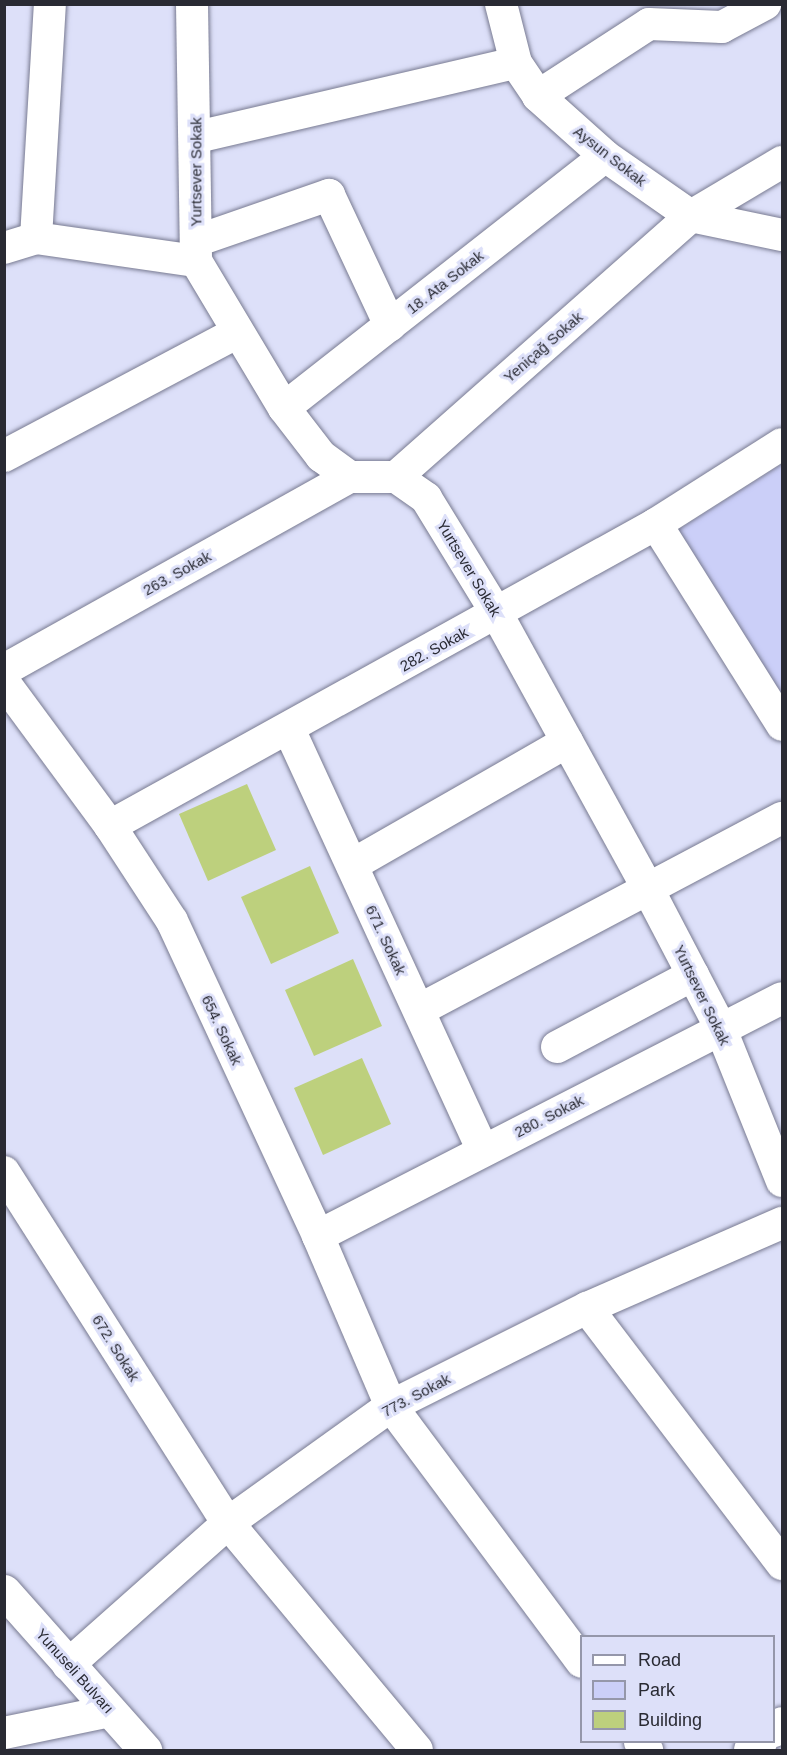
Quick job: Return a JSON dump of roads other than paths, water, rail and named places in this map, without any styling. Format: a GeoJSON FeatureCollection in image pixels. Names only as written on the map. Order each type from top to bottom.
{"type":"FeatureCollection","features":[{"type":"Feature","properties":{"kind":"main road","name":"Yunuseli Bulvarı"},"geometry":{"type":"LineString","coordinates":[[4,1592],[145,1750]]}},
{"type":"Feature","properties":{"kind":"street"},"geometry":{"type":"LineString","coordinates":[[36,238],[50,4]]}},
{"type":"Feature","properties":{"kind":"street","name":"Yurtsever Sokak"},"geometry":{"type":"LineString","coordinates":[[192,4],[197,137],[196,251],[236,333],[284,408],[321,456],[350,477]]}},
{"type":"Feature","properties":{"kind":"street"},"geometry":{"type":"LineString","coordinates":[[538,96],[649,24],[722,27],[765,4]]}},
{"type":"Feature","properties":{"kind":"street","name":"Aysun Sokak"},"geometry":{"type":"LineString","coordinates":[[504,6],[516,63],[538,96],[605,156],[691,216],[783,235]]}},
{"type":"Feature","properties":{"kind":"street"},"geometry":{"type":"LineString","coordinates":[[197,137],[516,63]]}},
{"type":"Feature","properties":{"kind":"street","name":"18. Ata Sokak"},"geometry":{"type":"LineString","coordinates":[[284,408],[605,156]]}},
{"type":"Feature","properties":{"kind":"street","name":"Yeniçağ Sokak"},"geometry":{"type":"LineString","coordinates":[[396,477],[691,216],[783,162]]}},
{"type":"Feature","properties":{"kind":"street"},"geometry":{"type":"LineString","coordinates":[[4,248],[36,238],[196,251],[329,195],[390,325]]}},
{"type":"Feature","properties":{"kind":"street"},"geometry":{"type":"LineString","coordinates":[[4,456],[236,333]]}},
{"type":"Feature","properties":{"kind":"street","name":"282. Sokak"},"geometry":{"type":"LineString","coordinates":[[110,826],[656,524],[783,444]]}},
{"type":"Feature","properties":{"kind":"street"},"geometry":{"type":"LineString","coordinates":[[350,477],[396,477]]}},
{"type":"Feature","properties":{"kind":"street","name":"263. Sokak"},"geometry":{"type":"LineString","coordinates":[[4,670],[350,477]]}},
{"type":"Feature","properties":{"kind":"street","name":"Yurtsever Sokak"},"geometry":{"type":"LineString","coordinates":[[396,477],[426,498],[497,614],[648,889],[720,1027],[783,1181]]}},
{"type":"Feature","properties":{"kind":"street"},"geometry":{"type":"LineString","coordinates":[[656,524],[783,725]]}},
{"type":"Feature","properties":{"kind":"street","name":"654. Sokak"},"geometry":{"type":"LineString","coordinates":[[4,682],[110,826],[172,921],[318,1236],[391,1406],[580,1659]]}},
{"type":"Feature","properties":{"kind":"street","name":"671. Sokak"},"geometry":{"type":"LineString","coordinates":[[289,729],[483,1150]]}},
{"type":"Feature","properties":{"kind":"street"},"geometry":{"type":"LineString","coordinates":[[351,865],[567,742]]}},
{"type":"Feature","properties":{"kind":"street"},"geometry":{"type":"LineString","coordinates":[[419,1010],[783,819]]}},
{"type":"Feature","properties":{"kind":"street"},"geometry":{"type":"LineString","coordinates":[[557,1047],[693,975]]}},
{"type":"Feature","properties":{"kind":"street","name":"280. Sokak"},"geometry":{"type":"LineString","coordinates":[[318,1236],[720,1027],[783,998]]}},
{"type":"Feature","properties":{"kind":"street","name":"672. Sokak"},"geometry":{"type":"LineString","coordinates":[[4,1172],[228,1523],[417,1750]]}},
{"type":"Feature","properties":{"kind":"street","name":"773. Sokak"},"geometry":{"type":"LineString","coordinates":[[68,1665],[228,1523],[391,1406],[587,1308],[783,1223]]}},
{"type":"Feature","properties":{"kind":"street"},"geometry":{"type":"LineString","coordinates":[[587,1308],[783,1564]]}},
{"type":"Feature","properties":{"kind":"street"},"geometry":{"type":"LineString","coordinates":[[4,1733],[110,1711]]}}]}
